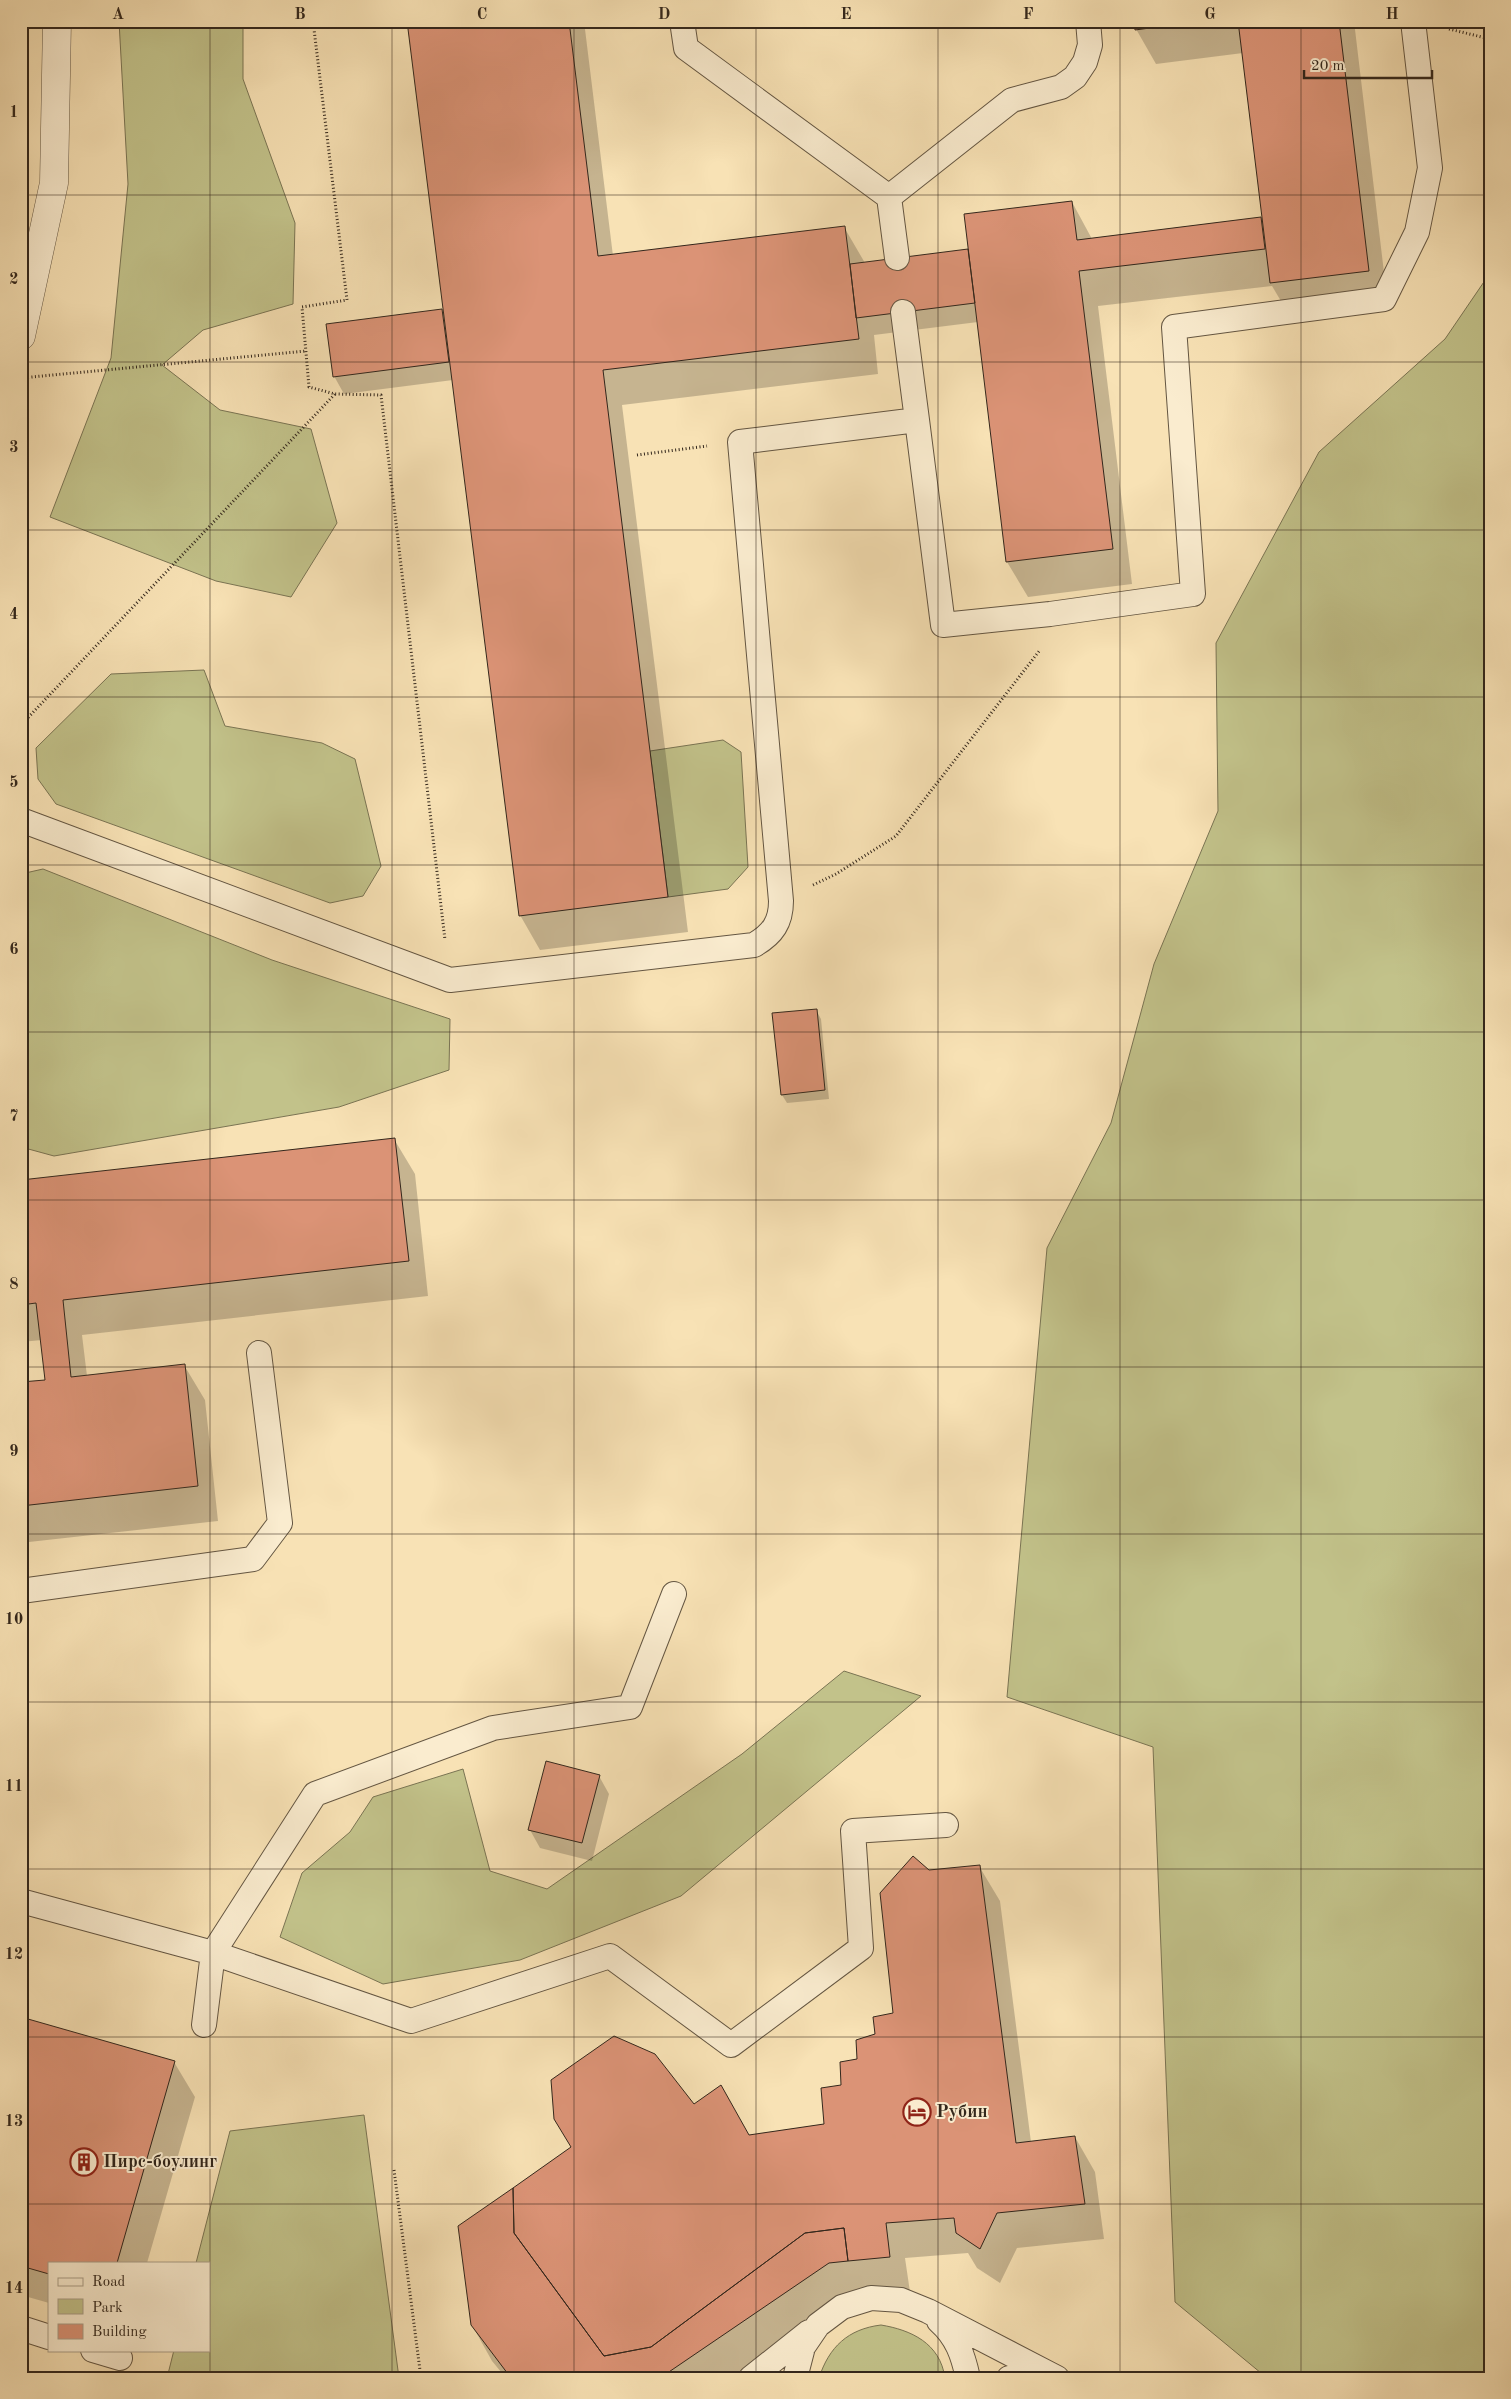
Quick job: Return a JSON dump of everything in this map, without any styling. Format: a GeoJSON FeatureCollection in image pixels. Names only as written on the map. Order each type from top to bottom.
{"type":"FeatureCollection","features":[{"type":"Feature","properties":{"kind":"street"},"geometry":{"type":"LineString","coordinates":[[21,336],[54,183],[57,21]]}},
{"type":"Feature","properties":{"kind":"lane"},"geometry":{"type":"LineString","coordinates":[[682,21],[686,48],[889,197],[897,258]]}},
{"type":"Feature","properties":{"kind":"lane"},"geometry":{"type":"LineString","coordinates":[[889,197],[1012,100],[1061,87],[1075,77],[1085,62],[1090,45],[1088,21]]}},
{"type":"Feature","properties":{"kind":"lane"},"geometry":{"type":"LineString","coordinates":[[903,312],[943,625],[1050,614],[1193,594],[1174,327],[1384,299],[1417,232],[1430,168],[1413,21]]}},
{"type":"Feature","properties":{"kind":"lane"},"geometry":{"type":"LineString","coordinates":[[21,820],[450,980],[754,945],[766,938],[776,928],[781,915],[781,900],[740,442],[917,420]]}},
{"type":"Feature","properties":{"kind":"lane"},"geometry":{"type":"LineString","coordinates":[[21,1591],[253,1559],[280,1523],[259,1353]]}},
{"type":"Feature","properties":{"kind":"lane"},"geometry":{"type":"LineString","coordinates":[[204,2026],[213,1953],[316,1794],[493,1728],[630,1707],[674,1594]]}},
{"type":"Feature","properties":{"kind":"lane"},"geometry":{"type":"LineString","coordinates":[[21,1901],[213,1953],[411,2021],[610,1956],[731,2045],[861,1948],[853,1831],[946,1825]]}},
{"type":"Feature","properties":{"kind":"lane"},"geometry":{"type":"LineString","coordinates":[[752,2378],[842,2307],[871,2298],[901,2300],[928,2311],[1054,2376]]}},
{"type":"Feature","properties":{"kind":"lane"},"geometry":{"type":"LineString","coordinates":[[928,2311],[949,2330],[963,2355],[968,2378]]}},
{"type":"Feature","properties":{"kind":"lane"},"geometry":{"type":"LineString","coordinates":[[795,2378],[803,2347],[818,2325]]}},
{"type":"Feature","properties":{"kind":"lane"},"geometry":{"type":"LineString","coordinates":[[21,2328],[48,2337]]}},
{"type":"Feature","properties":{"kind":"lane"},"geometry":{"type":"LineString","coordinates":[[100,2352],[120,2358]]}},
{"type":"Feature","properties":{"kind":"lane"},"geometry":{"type":"LineString","coordinates":[[1009,2378],[1024,2374],[1054,2376]]}},
{"type":"Feature","properties":{"kind":"path"},"geometry":{"type":"LineString","coordinates":[[313,21],[347,300],[302,307],[310,387],[335,394],[381,395],[450,980]]}},
{"type":"Feature","properties":{"kind":"path"},"geometry":{"type":"LineString","coordinates":[[1442,28],[1490,39]]}},
{"type":"Feature","properties":{"kind":"path"},"geometry":{"type":"LineString","coordinates":[[21,378],[306,351]]}},
{"type":"Feature","properties":{"kind":"path"},"geometry":{"type":"LineString","coordinates":[[21,725],[335,394]]}},
{"type":"Feature","properties":{"kind":"path"},"geometry":{"type":"LineString","coordinates":[[637,454],[740,442]]}},
{"type":"Feature","properties":{"kind":"path"},"geometry":{"type":"LineString","coordinates":[[781,900],[836,874],[896,836],[1045,642],[1050,614]]}},
{"type":"Feature","properties":{"kind":"path"},"geometry":{"type":"LineString","coordinates":[[394,2170],[421,2378]]}},
{"type":"Feature","properties":{"kind":"green space"},"geometry":{"type":"Polygon","coordinates":[[[119,21],[243,21],[243,79],[295,223],[293,304],[203,330],[162,365],[220,410],[311,429],[337,523],[291,597],[216,581],[50,517],[111,358],[128,184],[119,21]]]}},
{"type":"Feature","properties":{"kind":"green space"},"geometry":{"type":"Polygon","coordinates":[[[1490,273],[1490,2378],[1267,2378],[1175,2302],[1153,1747],[1007,1697],[1047,1248],[1111,1123],[1154,964],[1218,811],[1216,643],[1319,452],[1445,339],[1490,273]]]}},
{"type":"Feature","properties":{"kind":"green space"},"geometry":{"type":"Polygon","coordinates":[[[204,670],[225,726],[322,743],[355,759],[381,866],[363,896],[330,903],[56,804],[38,779],[36,748],[111,674],[204,670]]]}},
{"type":"Feature","properties":{"kind":"green space"},"geometry":{"type":"Polygon","coordinates":[[[723,740],[741,752],[748,867],[728,889],[668,897],[650,751],[723,740]]]}},
{"type":"Feature","properties":{"kind":"green space"},"geometry":{"type":"Polygon","coordinates":[[[43,869],[272,960],[450,1019],[449,1070],[339,1107],[54,1156],[21,1147],[21,874],[43,869]]]}},
{"type":"Feature","properties":{"kind":"green space"},"geometry":{"type":"Polygon","coordinates":[[[844,1671],[921,1696],[681,1896],[520,1960],[383,1984],[280,1937],[302,1873],[350,1832],[373,1797],[463,1769],[490,1871],[547,1889],[742,1754],[844,1671]]]}},
{"type":"Feature","properties":{"kind":"green space"},"geometry":{"type":"Polygon","coordinates":[[[364,2115],[399,2378],[167,2378],[174,2352],[210,2352],[210,2262],[196,2262],[230,2131],[364,2115]]]}},
{"type":"Feature","properties":{"kind":"green space"},"geometry":{"type":"Polygon","coordinates":[[[881,2325],[903,2330],[922,2340],[937,2356],[945,2378],[819,2378],[828,2357],[841,2341],[869,2327],[881,2325]]]}},
{"type":"Feature","properties":{"kind":"building"},"geometry":{"type":"Polygon","coordinates":[[[407,21],[569,21],[598,256],[845,226],[859,339],[603,370],[668,897],[519,916],[407,21]]]}},
{"type":"Feature","properties":{"kind":"building"},"geometry":{"type":"Polygon","coordinates":[[[1134,21],[1202,21],[1135,30],[1134,21]]]}},
{"type":"Feature","properties":{"kind":"building"},"geometry":{"type":"Polygon","coordinates":[[[1238,21],[1339,21],[1369,271],[1270,283],[1238,21]]]}},
{"type":"Feature","properties":{"kind":"building"},"geometry":{"type":"Polygon","coordinates":[[[1072,201],[1077,240],[1261,217],[1265,249],[1079,271],[1113,549],[1006,562],[964,214],[1072,201]]]}},
{"type":"Feature","properties":{"kind":"building"},"geometry":{"type":"Polygon","coordinates":[[[968,249],[975,303],[856,318],[850,264],[968,249]]]}},
{"type":"Feature","properties":{"kind":"building"},"geometry":{"type":"Polygon","coordinates":[[[442,309],[449,362],[333,377],[326,324],[442,309]]]}},
{"type":"Feature","properties":{"kind":"building"},"geometry":{"type":"Polygon","coordinates":[[[817,1009],[825,1090],[781,1095],[772,1013],[817,1009]]]}},
{"type":"Feature","properties":{"kind":"building"},"geometry":{"type":"Polygon","coordinates":[[[395,1138],[409,1261],[63,1300],[71,1377],[185,1364],[198,1486],[21,1506],[21,1382],[45,1380],[36,1303],[21,1305],[21,1180],[395,1138]]]}},
{"type":"Feature","properties":{"kind":"building"},"geometry":{"type":"Polygon","coordinates":[[[546,1761],[600,1775],[582,1843],[528,1830],[546,1761]]]}},
{"type":"Feature","properties":{"kind":"building","name":"Рубин"},"geometry":{"type":"Polygon","coordinates":[[[913,1856],[929,1870],[980,1865],[1016,2143],[1075,2136],[1085,2204],[997,2213],[980,2249],[956,2233],[954,2218],[886,2223],[890,2257],[848,2261],[844,2228],[805,2233],[651,2347],[604,2356],[514,2233],[513,2188],[571,2147],[554,2119],[551,2080],[614,2036],[655,2054],[694,2104],[721,2085],[749,2135],[824,2124],[821,2088],[841,2085],[840,2062],[857,2059],[856,2040],[875,2034],[873,2017],[893,2013],[880,1893],[913,1856]]]}},
{"type":"Feature","properties":{"kind":"building","name":"Пирс-боулинг"},"geometry":{"type":"Polygon","coordinates":[[[21,2017],[175,2061],[117,2262],[48,2262],[48,2274],[21,2266],[21,2017]]]}},
{"type":"Feature","properties":{"kind":"building"},"geometry":{"type":"Polygon","coordinates":[[[513,2188],[514,2233],[604,2356],[651,2347],[805,2233],[844,2228],[848,2261],[829,2263],[660,2378],[511,2378],[471,2325],[458,2226],[513,2188]]]}},
{"type":"Feature","properties":{"kind":"place","name":"Рубин"},"geometry":{"type":"Point","coordinates":[917,2112]}},
{"type":"Feature","properties":{"kind":"place","name":"Пирс-боулинг"},"geometry":{"type":"Point","coordinates":[84,2162]}}]}
